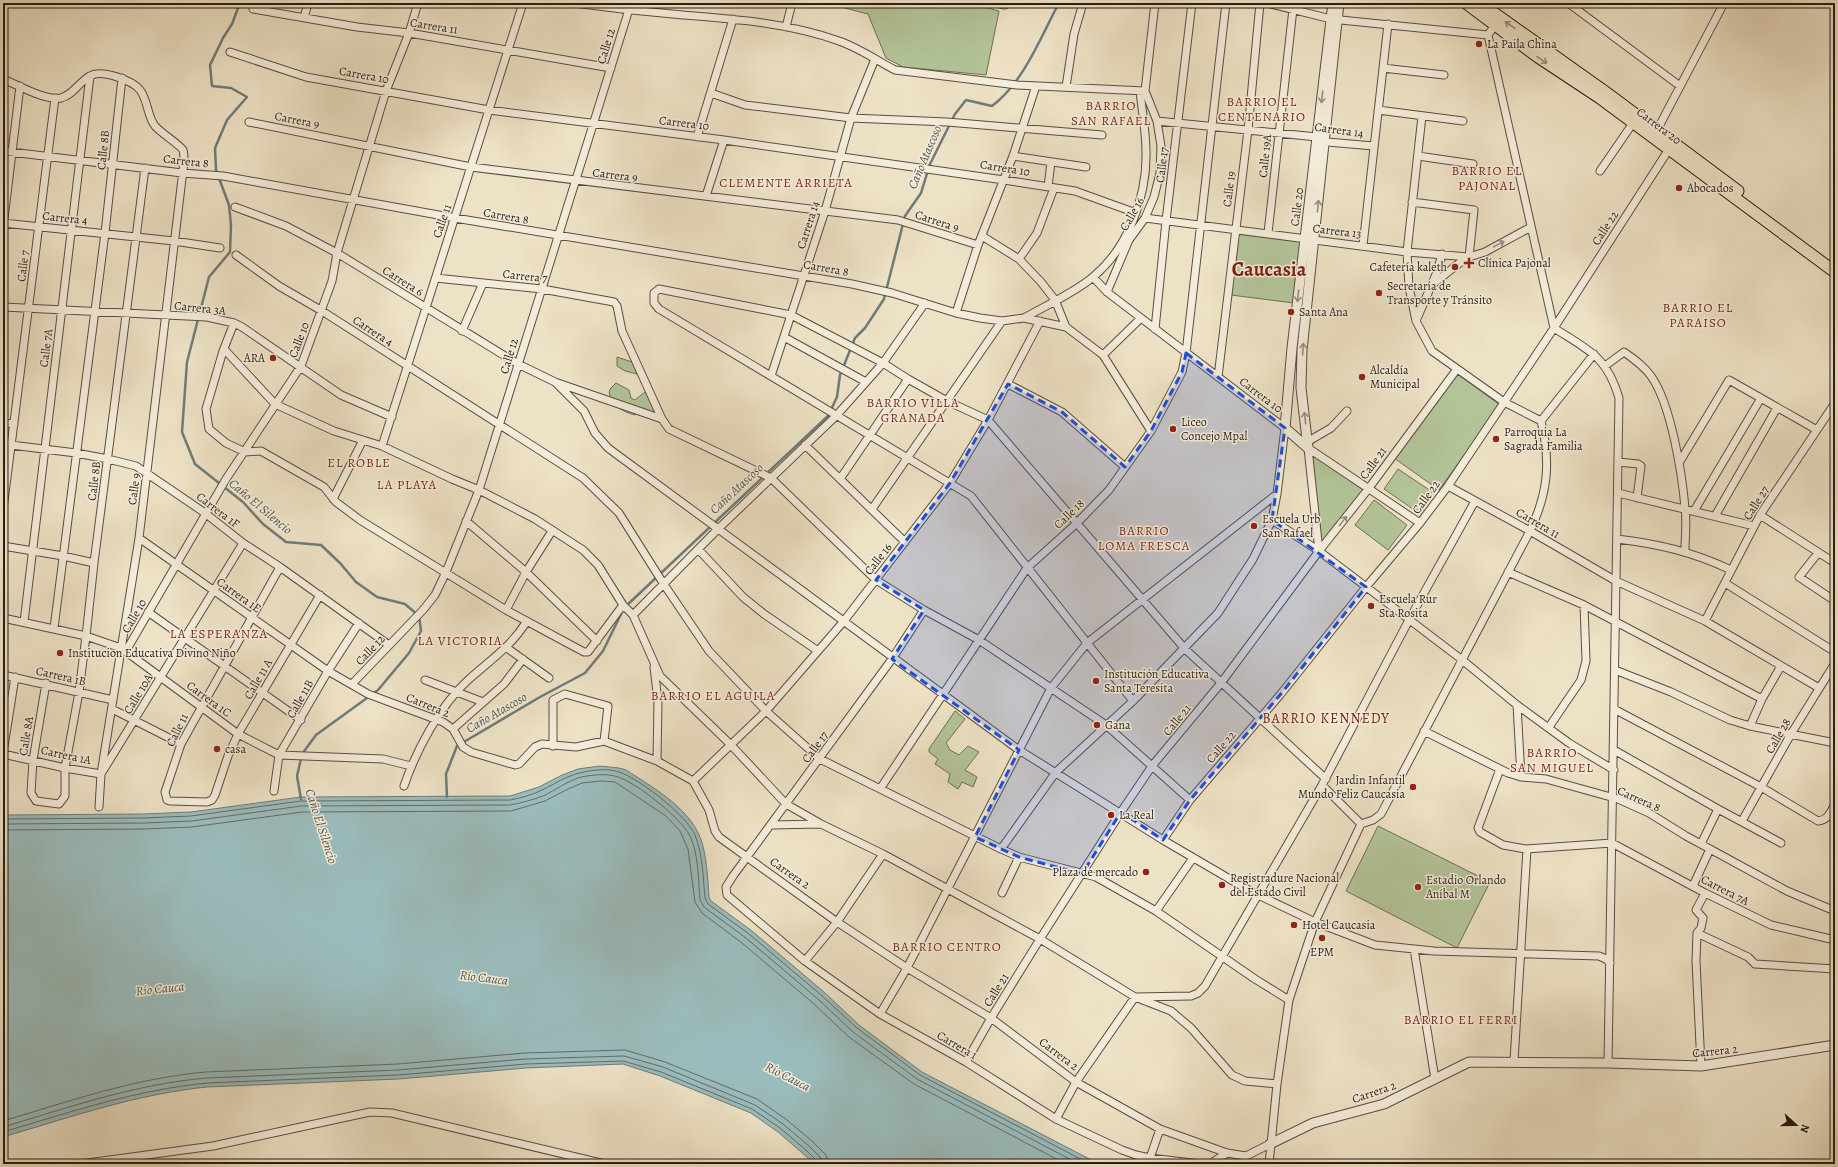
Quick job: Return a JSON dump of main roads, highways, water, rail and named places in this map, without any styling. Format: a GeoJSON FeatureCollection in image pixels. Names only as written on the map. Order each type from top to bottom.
{"type":"FeatureCollection","features":[{"type":"Feature","properties":{"kind":"main road","name":"Carrera 20"},"geometry":{"type":"LineString","coordinates":[[1466,3],[1538,57],[1600,98],[1633,123],[1655,134]]}},
{"type":"Feature","properties":{"kind":"main road","name":"Carrera 20"},"geometry":{"type":"LineString","coordinates":[[1480,3],[1671,146],[1835,272]]}},
{"type":"Feature","properties":{"kind":"main road","name":"Carrera 20"},"geometry":{"type":"LineString","coordinates":[[1671,146],[1835,263]]}},
{"type":"Feature","properties":{"kind":"water","name":"Río Cauca"},"geometry":{"type":"Polygon","coordinates":[[[600,766],[626,770],[661,793],[682,811],[698,833],[703,846],[709,898],[711,901],[752,931],[824,992],[859,1025],[922,1072],[1099,1164],[815,1164],[778,1132],[751,1113],[660,1076],[623,1064],[526,1068],[399,1079],[207,1087],[181,1090],[104,1107],[3,1137],[3,815],[144,814],[191,812],[301,797],[510,796],[539,787],[562,775],[578,769],[600,766]]]}},
{"type":"Feature","properties":{"kind":"waterway","name":"Caño El Silencio"},"geometry":{"type":"LineString","coordinates":[[245,3],[238,8],[232,24],[223,38],[210,65],[212,86],[231,88],[247,97],[227,120],[215,148],[216,170],[229,205],[231,225],[230,252],[209,277],[187,362],[182,432],[195,464],[243,502],[263,524],[286,542],[321,545],[340,563],[356,582],[377,597],[405,604],[419,616],[421,631],[409,653],[378,690],[316,735],[302,754],[297,776],[301,799]]}},
{"type":"Feature","properties":{"kind":"waterway","name":"Caño Atascoso"},"geometry":{"type":"LineString","coordinates":[[626,606],[828,416],[837,397],[840,375],[855,338],[865,328],[884,299],[905,216],[921,193],[930,164],[955,114],[966,100],[992,106],[1003,96],[1013,85],[1030,59],[1059,3]]}},
{"type":"Feature","properties":{"kind":"waterway","name":"Caño Atascoso"},"geometry":{"type":"LineString","coordinates":[[447,797],[446,774],[457,746],[540,697],[585,673],[603,651],[623,610]]}},
{"type":"Feature","properties":{"kind":"place","name":"La Paila China"},"geometry":{"type":"Point","coordinates":[1479,44]}},
{"type":"Feature","properties":{"kind":"place","name":"Abocados"},"geometry":{"type":"Point","coordinates":[1679,188]}},
{"type":"Feature","properties":{"kind":"place","name":"Clínica Pajonal"},"geometry":{"type":"Point","coordinates":[1469,263]}},
{"type":"Feature","properties":{"kind":"place","name":"Cafetería kaleth"},"geometry":{"type":"Point","coordinates":[1455,267]}},
{"type":"Feature","properties":{"kind":"place","name":"Secretaría de Transporte y Tránsito"},"geometry":{"type":"Point","coordinates":[1379,293]}},
{"type":"Feature","properties":{"kind":"place","name":"Santa Ana"},"geometry":{"type":"Point","coordinates":[1291,312]}},
{"type":"Feature","properties":{"kind":"place","name":"ARA"},"geometry":{"type":"Point","coordinates":[273,358]}},
{"type":"Feature","properties":{"kind":"place","name":"Alcaldía Municipal"},"geometry":{"type":"Point","coordinates":[1362,377]}},
{"type":"Feature","properties":{"kind":"place","name":"Liceo Concejo Mpal"},"geometry":{"type":"Point","coordinates":[1173,429]}},
{"type":"Feature","properties":{"kind":"place","name":"Parroquia La Sagrada Familia"},"geometry":{"type":"Point","coordinates":[1496,439]}},
{"type":"Feature","properties":{"kind":"place","name":"Escuela Urb San Rafael"},"geometry":{"type":"Point","coordinates":[1254,526]}},
{"type":"Feature","properties":{"kind":"place","name":"Escuela Rur Sta Rosita"},"geometry":{"type":"Point","coordinates":[1371,606]}},
{"type":"Feature","properties":{"kind":"place","name":"Institucion Educativa Divino Niño"},"geometry":{"type":"Point","coordinates":[60,653]}},
{"type":"Feature","properties":{"kind":"place","name":"Institución Educativa Santa Teresita"},"geometry":{"type":"Point","coordinates":[1096,681]}},
{"type":"Feature","properties":{"kind":"place","name":"Gana"},"geometry":{"type":"Point","coordinates":[1097,725]}},
{"type":"Feature","properties":{"kind":"place","name":"casa"},"geometry":{"type":"Point","coordinates":[217,749]}},
{"type":"Feature","properties":{"kind":"place","name":"Jardin Infantil Mundo Feliz Caucasia"},"geometry":{"type":"Point","coordinates":[1413,787]}},
{"type":"Feature","properties":{"kind":"place","name":"La Real"},"geometry":{"type":"Point","coordinates":[1111,815]}},
{"type":"Feature","properties":{"kind":"place","name":"Plaza de mercado"},"geometry":{"type":"Point","coordinates":[1146,872]}},
{"type":"Feature","properties":{"kind":"place","name":"Registradure Nacional del Estado Civil"},"geometry":{"type":"Point","coordinates":[1222,885]}},
{"type":"Feature","properties":{"kind":"place","name":"Estadio Orlando Aníbal M"},"geometry":{"type":"Point","coordinates":[1418,887]}},
{"type":"Feature","properties":{"kind":"place","name":"Hotel Caucasia"},"geometry":{"type":"Point","coordinates":[1294,925]}},
{"type":"Feature","properties":{"kind":"place","name":"EPM"},"geometry":{"type":"Point","coordinates":[1322,938]}},
{"type":"Feature","properties":{"kind":"district","name":"BARRIO EL CENTENARIO"},"geometry":{"type":"Point","coordinates":[1262,108]}},
{"type":"Feature","properties":{"kind":"district","name":"BARRIO SAN RAFAEL"},"geometry":{"type":"Point","coordinates":[1111,112]}},
{"type":"Feature","properties":{"kind":"district","name":"BARRIO EL PAJONAL"},"geometry":{"type":"Point","coordinates":[1487,178]}},
{"type":"Feature","properties":{"kind":"district","name":"CLEMENTE ARRIETA"},"geometry":{"type":"Point","coordinates":[786,182]}},
{"type":"Feature","properties":{"kind":"district","name":"Caucasia"},"geometry":{"type":"Point","coordinates":[1269,269]}},
{"type":"Feature","properties":{"kind":"district","name":"BARRIO EL PARAISO"},"geometry":{"type":"Point","coordinates":[1698,314]}},
{"type":"Feature","properties":{"kind":"district","name":"BARRIO VILLA GRANADA"},"geometry":{"type":"Point","coordinates":[913,410]}},
{"type":"Feature","properties":{"kind":"district","name":"EL ROBLE"},"geometry":{"type":"Point","coordinates":[359,462]}},
{"type":"Feature","properties":{"kind":"district","name":"LA PLAYA"},"geometry":{"type":"Point","coordinates":[407,484]}},
{"type":"Feature","properties":{"kind":"district","name":"BARRIO LOMA FRESCA"},"geometry":{"type":"Point","coordinates":[1144,538]}},
{"type":"Feature","properties":{"kind":"district","name":"LA ESPERANZA"},"geometry":{"type":"Point","coordinates":[219,633]}},
{"type":"Feature","properties":{"kind":"district","name":"LA VICTORIA"},"geometry":{"type":"Point","coordinates":[460,640]}},
{"type":"Feature","properties":{"kind":"district","name":"BARRIO EL AGUILA"},"geometry":{"type":"Point","coordinates":[713,695]}},
{"type":"Feature","properties":{"kind":"district","name":"BARRIO KENNEDY"},"geometry":{"type":"Point","coordinates":[1326,718]}},
{"type":"Feature","properties":{"kind":"district","name":"BARRIO SAN MIGUEL"},"geometry":{"type":"Point","coordinates":[1552,760]}},
{"type":"Feature","properties":{"kind":"district","name":"BARRIO CENTRO"},"geometry":{"type":"Point","coordinates":[947,946]}},
{"type":"Feature","properties":{"kind":"district","name":"BARRIO EL FERRI"},"geometry":{"type":"Point","coordinates":[1461,1019]}}]}
